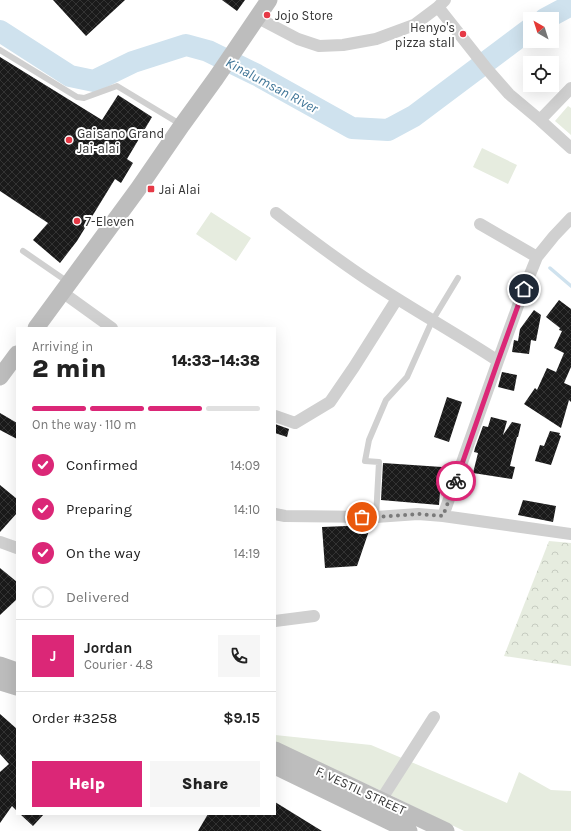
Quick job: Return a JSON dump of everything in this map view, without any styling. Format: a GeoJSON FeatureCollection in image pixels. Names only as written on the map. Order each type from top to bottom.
{"type":"FeatureCollection","features":[{"type":"Feature","properties":{"kind":"main road"},"geometry":{"type":"LineString","coordinates":[[37,327],[138,189],[258,18],[269,0]]}},
{"type":"Feature","properties":{"kind":"main road"},"geometry":{"type":"LineString","coordinates":[[0,378],[16,355]]}},
{"type":"Feature","properties":{"kind":"main road"},"geometry":{"type":"LineString","coordinates":[[0,665],[16,671]]}},
{"type":"Feature","properties":{"kind":"main road"},"geometry":{"type":"LineString","coordinates":[[0,682],[16,687]]}},
{"type":"Feature","properties":{"kind":"main road","name":"F. VESTIL STREET"},"geometry":{"type":"LineString","coordinates":[[276,750],[446,831]]}},
{"type":"Feature","properties":{"kind":"main road","name":"F. VESTIL STREET"},"geometry":{"type":"LineString","coordinates":[[276,766],[409,831]]}},
{"type":"Feature","properties":{"kind":"street"},"geometry":{"type":"LineString","coordinates":[[258,18],[298,39],[319,46],[343,45],[376,39],[395,32],[414,24],[441,4],[486,69],[509,94],[571,148]]}},
{"type":"Feature","properties":{"kind":"street"},"geometry":{"type":"LineString","coordinates":[[540,120],[571,88]]}},
{"type":"Feature","properties":{"kind":"street"},"geometry":{"type":"LineString","coordinates":[[276,213],[363,277],[498,361]]}},
{"type":"Feature","properties":{"kind":"street"},"geometry":{"type":"LineString","coordinates":[[443,516],[524,289],[537,257],[571,218]]}},
{"type":"Feature","properties":{"kind":"street"},"geometry":{"type":"LineString","coordinates":[[480,224],[537,257]]}},
{"type":"Feature","properties":{"kind":"street"},"geometry":{"type":"LineString","coordinates":[[66,287],[111,327]]}},
{"type":"Feature","properties":{"kind":"street"},"geometry":{"type":"LineString","coordinates":[[276,416],[295,422],[330,402],[397,299]]}},
{"type":"Feature","properties":{"kind":"street"},"geometry":{"type":"LineString","coordinates":[[276,514],[291,516],[376,517],[418,514],[443,516],[571,534]]}},
{"type":"Feature","properties":{"kind":"street"},"geometry":{"type":"LineString","coordinates":[[0,542],[16,548]]}},
{"type":"Feature","properties":{"kind":"street"},"geometry":{"type":"LineString","coordinates":[[276,621],[314,616]]}},
{"type":"Feature","properties":{"kind":"street"},"geometry":{"type":"LineString","coordinates":[[381,800],[434,717]]}},
{"type":"Feature","properties":{"kind":"lane"},"geometry":{"type":"LineString","coordinates":[[0,50],[77,97],[84,98],[117,86],[182,125]]}},
{"type":"Feature","properties":{"kind":"lane"},"geometry":{"type":"LineString","coordinates":[[23,251],[66,287]]}},
{"type":"Feature","properties":{"kind":"lane"},"geometry":{"type":"LineString","coordinates":[[376,517],[379,462],[365,461],[369,440],[386,400],[406,377],[432,321],[458,278]]}},
{"type":"Feature","properties":{"kind":"green space"},"geometry":{"type":"Polygon","coordinates":[[[568,106],[571,108],[571,135],[555,121],[568,106]]]}},
{"type":"Feature","properties":{"kind":"green space"},"geometry":{"type":"Polygon","coordinates":[[[482,148],[517,165],[508,184],[473,167],[482,148]]]}},
{"type":"Feature","properties":{"kind":"green space"},"geometry":{"type":"Polygon","coordinates":[[[211,212],[251,238],[236,261],[196,234],[211,212]]]}},
{"type":"Feature","properties":{"kind":"green space"},"geometry":{"type":"Polygon","coordinates":[[[549,541],[571,543],[571,666],[504,656],[549,541]]]}},
{"type":"Feature","properties":{"kind":"green space"},"geometry":{"type":"Polygon","coordinates":[[[276,735],[371,745],[507,803],[519,772],[551,790],[571,791],[571,831],[464,831],[384,792],[276,743],[276,735]]]}},
{"type":"Feature","properties":{"kind":"building"},"geometry":{"type":"Polygon","coordinates":[[[53,0],[125,0],[86,36],[53,0]]]}},
{"type":"Feature","properties":{"kind":"building"},"geometry":{"type":"Polygon","coordinates":[[[222,0],[245,0],[237,11],[222,0]]]}},
{"type":"Feature","properties":{"kind":"building","name":"Gaisano Grand Jai-alai"},"geometry":{"type":"Polygon","coordinates":[[[0,57],[102,120],[118,95],[152,117],[127,159],[133,163],[121,183],[115,179],[77,241],[60,263],[33,240],[48,223],[0,191],[0,57]]]}},
{"type":"Feature","properties":{"kind":"building"},"geometry":{"type":"Polygon","coordinates":[[[559,300],[571,309],[571,367],[564,383],[571,386],[571,402],[569,400],[561,428],[524,404],[535,388],[537,390],[547,368],[556,372],[564,353],[554,348],[562,331],[559,330],[560,328],[546,317],[559,300]]]}},
{"type":"Feature","properties":{"kind":"building"},"geometry":{"type":"Polygon","coordinates":[[[534,310],[541,315],[536,341],[531,340],[529,354],[512,352],[514,340],[518,341],[520,329],[534,310]]]}},
{"type":"Feature","properties":{"kind":"building"},"geometry":{"type":"Polygon","coordinates":[[[502,372],[517,375],[514,391],[498,387],[502,372]]]}},
{"type":"Feature","properties":{"kind":"building"},"geometry":{"type":"Polygon","coordinates":[[[447,397],[462,402],[449,442],[434,437],[447,397]]]}},
{"type":"Feature","properties":{"kind":"building"},"geometry":{"type":"Polygon","coordinates":[[[0,413],[16,422],[16,438],[0,430],[0,413]]]}},
{"type":"Feature","properties":{"kind":"building"},"geometry":{"type":"Polygon","coordinates":[[[491,417],[507,421],[503,435],[512,422],[521,424],[510,466],[515,467],[512,479],[473,473],[478,453],[474,452],[475,448],[483,426],[488,427],[491,417]]]}},
{"type":"Feature","properties":{"kind":"building"},"geometry":{"type":"Polygon","coordinates":[[[276,424],[289,429],[287,437],[276,433],[276,424]]]}},
{"type":"Feature","properties":{"kind":"building"},"geometry":{"type":"Polygon","coordinates":[[[550,431],[560,433],[559,435],[561,436],[551,465],[535,461],[540,445],[544,446],[550,431]]]}},
{"type":"Feature","properties":{"kind":"building"},"geometry":{"type":"Polygon","coordinates":[[[383,463],[442,467],[439,505],[381,500],[383,463]]]}},
{"type":"Feature","properties":{"kind":"building"},"geometry":{"type":"Polygon","coordinates":[[[0,485],[16,498],[16,514],[0,532],[0,485]]]}},
{"type":"Feature","properties":{"kind":"building"},"geometry":{"type":"Polygon","coordinates":[[[523,500],[556,506],[553,522],[518,515],[523,500]]]}},
{"type":"Feature","properties":{"kind":"building"},"geometry":{"type":"Polygon","coordinates":[[[371,525],[357,566],[325,568],[322,527],[371,525]]]}},
{"type":"Feature","properties":{"kind":"building"},"geometry":{"type":"Polygon","coordinates":[[[0,568],[16,581],[16,600],[0,615],[0,568]]]}},
{"type":"Feature","properties":{"kind":"building"},"geometry":{"type":"Polygon","coordinates":[[[0,714],[16,728],[16,810],[12,806],[0,823],[0,772],[9,764],[0,754],[0,714]]]}},
{"type":"Feature","properties":{"kind":"building"},"geometry":{"type":"Polygon","coordinates":[[[276,803],[322,831],[198,831],[207,815],[276,815],[276,803]]]}},
{"type":"Feature","properties":{"kind":"building"},"geometry":{"type":"Polygon","coordinates":[[[21,815],[43,815],[33,826],[21,815]]]}},
{"type":"Feature","properties":{"kind":"waterway","name":"Kinalumsan River"},"geometry":{"type":"LineString","coordinates":[[558,12],[571,5]]}},
{"type":"Feature","properties":{"kind":"waterway","name":"Kinalumsan River"},"geometry":{"type":"LineString","coordinates":[[0,31],[70,76],[94,81],[133,62],[186,45],[208,51],[257,75],[352,128],[388,130],[414,116],[523,34]]}},
{"type":"Feature","properties":{"kind":"waterway"},"geometry":{"type":"LineString","coordinates":[[550,268],[571,286]]}},
{"type":"Feature","properties":{"kind":"way so far"},"geometry":{"type":"LineString","coordinates":[[362,517],[418,514],[443,516],[456,481]]}},
{"type":"Feature","properties":{"kind":"place","name":"Jojo Store"},"geometry":{"type":"Point","coordinates":[267,15]}},
{"type":"Feature","properties":{"kind":"place","name":"Henyo's pizza stall"},"geometry":{"type":"Point","coordinates":[463,34]}},
{"type":"Feature","properties":{"kind":"place","name":"Gaisano Grand Jai-alai"},"geometry":{"type":"Point","coordinates":[69,140]}},
{"type":"Feature","properties":{"kind":"place","name":"Jai Alai"},"geometry":{"type":"Point","coordinates":[151,189]}},
{"type":"Feature","properties":{"kind":"place","name":"7-Eleven"},"geometry":{"type":"Point","coordinates":[77,221]}},
{"type":"Feature","properties":{"kind":"route"},"geometry":{"type":"LineString","coordinates":[[456,481],[524,289]]}}]}
